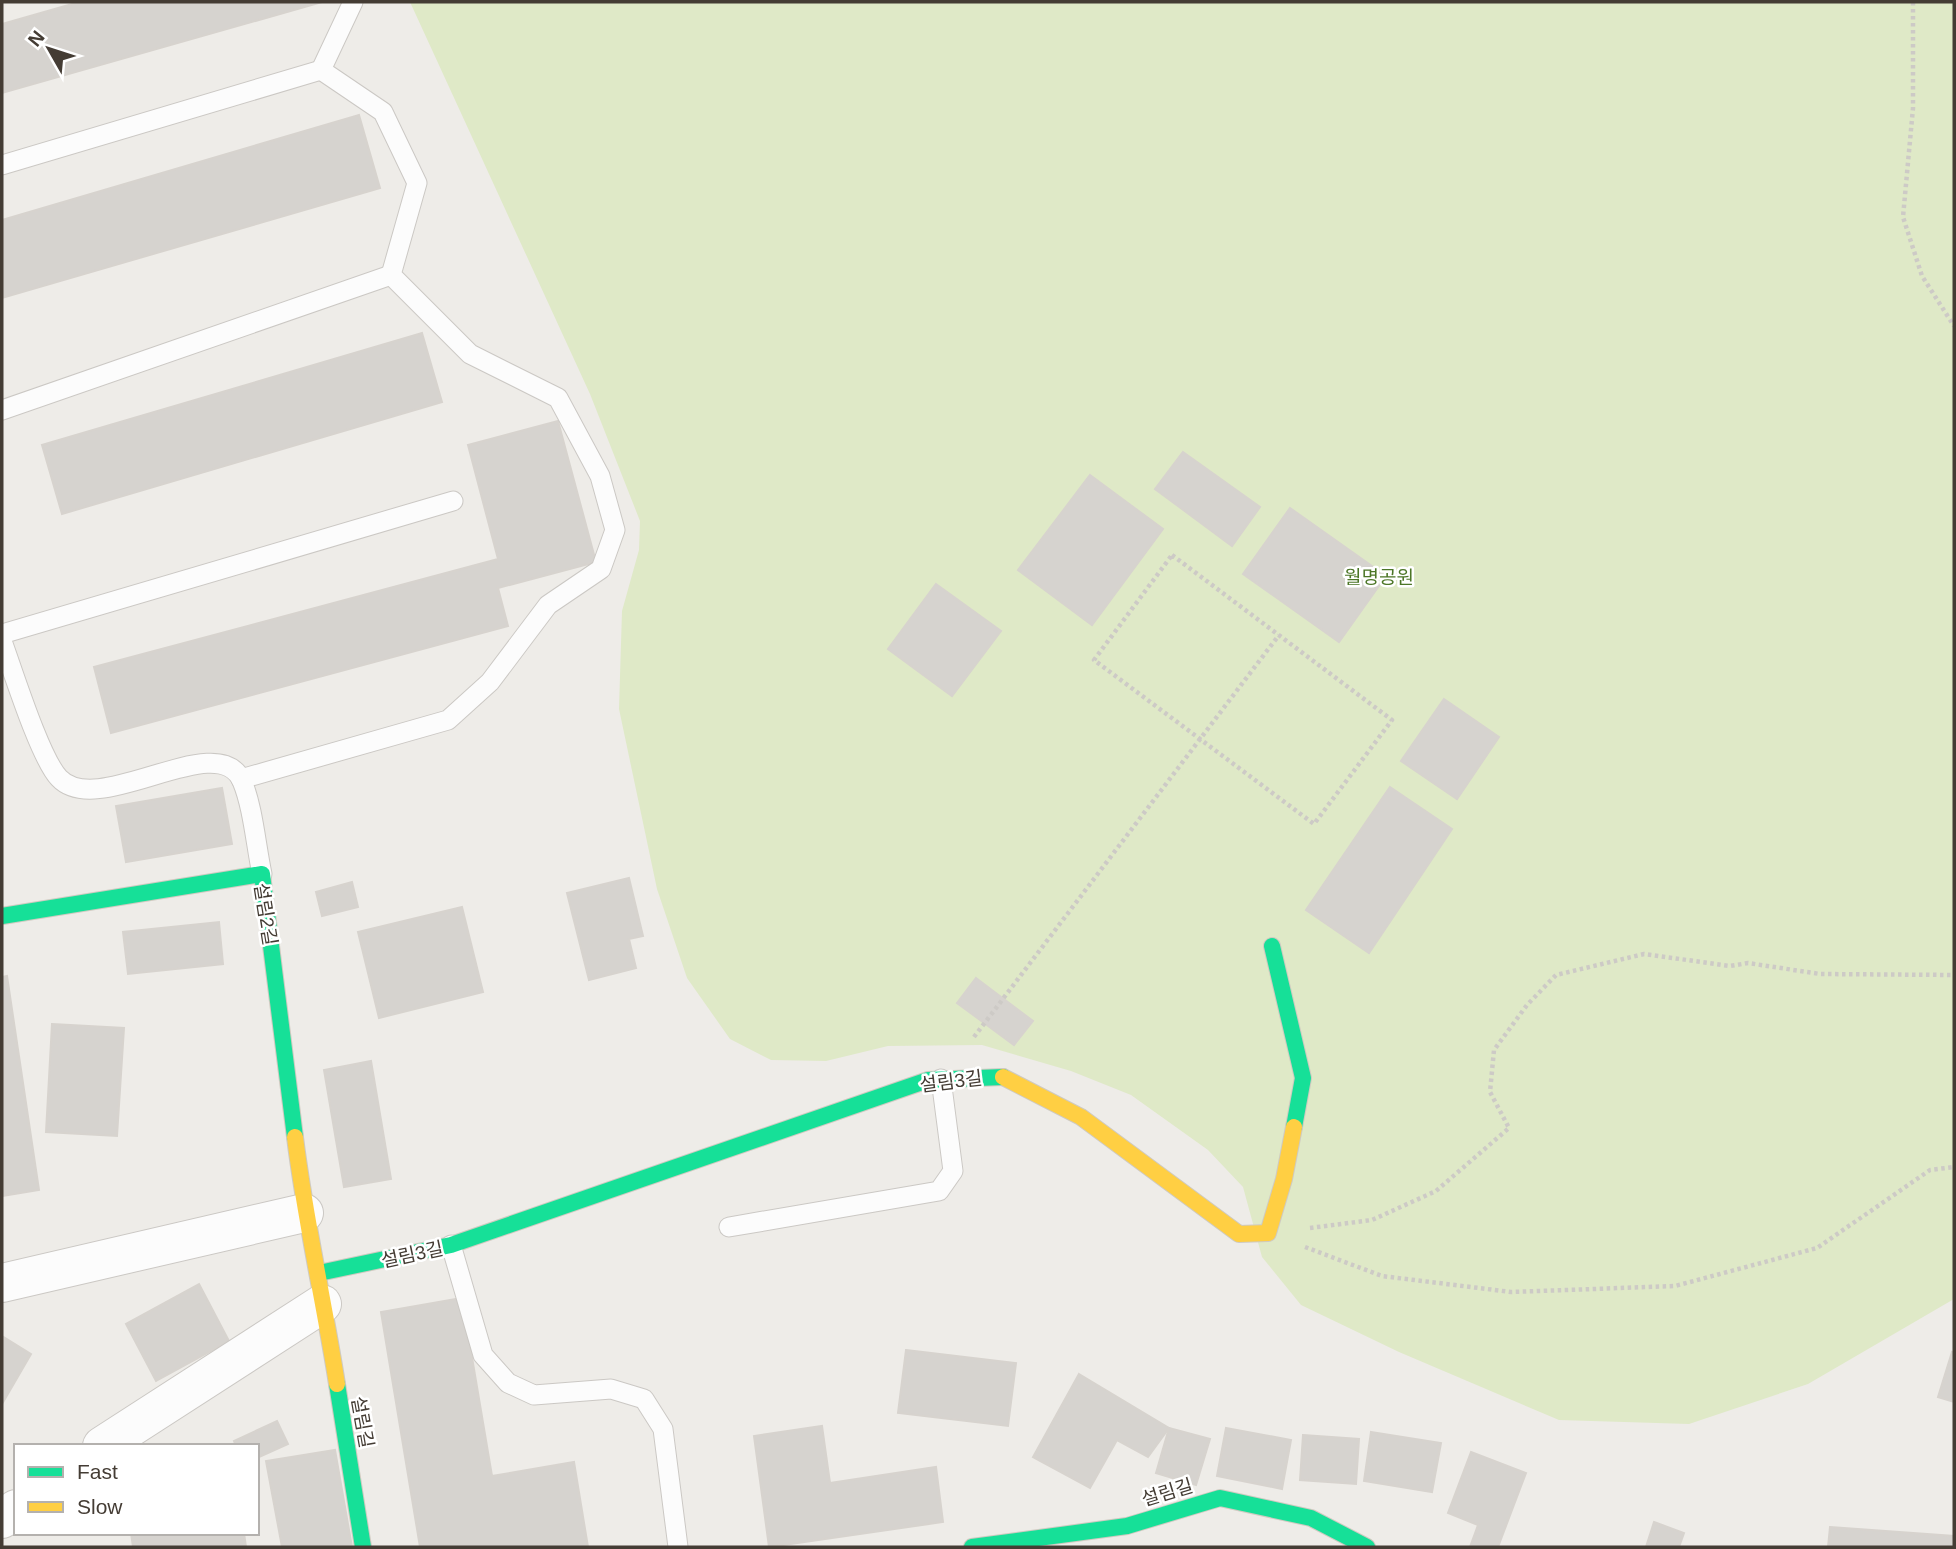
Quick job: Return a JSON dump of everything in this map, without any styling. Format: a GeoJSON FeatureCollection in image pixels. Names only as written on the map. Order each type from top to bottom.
{"type":"FeatureCollection","features":[{"type":"Feature","properties":{"kind":"street","name":"설림2길"},"geometry":{"type":"LineString","coordinates":[[2,916],[262,874],[304,1213],[320,1289]]}},
{"type":"Feature","properties":{"kind":"street"},"geometry":{"type":"LineString","coordinates":[[1268,1233],[1284,1179],[1303,1078],[1272,946]]}},
{"type":"Feature","properties":{"kind":"street","name":"설림3길"},"geometry":{"type":"LineString","coordinates":[[105,1444],[320,1289],[915,1084],[941,1079],[1002,1076],[1081,1117],[1239,1234],[1268,1233]]}},
{"type":"Feature","properties":{"kind":"street"},"geometry":{"type":"LineString","coordinates":[[2,1283],[304,1213]]}},
{"type":"Feature","properties":{"kind":"street","name":"설림길"},"geometry":{"type":"LineString","coordinates":[[320,1289],[363,1547]]}},
{"type":"Feature","properties":{"kind":"street","name":"설림길"},"geometry":{"type":"LineString","coordinates":[[971,1547],[1129,1536],[1220,1497],[1311,1518],[1367,1547]]}},
{"type":"Feature","properties":{"kind":"lane"},"geometry":{"type":"LineString","coordinates":[[2,165],[320,70],[353,2]]}},
{"type":"Feature","properties":{"kind":"lane"},"geometry":{"type":"LineString","coordinates":[[320,70],[383,112],[416,183],[391,275]]}},
{"type":"Feature","properties":{"kind":"lane"},"geometry":{"type":"LineString","coordinates":[[2,410],[391,275]]}},
{"type":"Feature","properties":{"kind":"lane"},"geometry":{"type":"LineString","coordinates":[[241,779],[448,720],[490,682],[548,605],[601,569],[615,530],[600,476],[558,398],[470,354],[391,275]]}},
{"type":"Feature","properties":{"kind":"lane"},"geometry":{"type":"LineString","coordinates":[[2,634],[453,501]]}},
{"type":"Feature","properties":{"kind":"lane"},"geometry":{"type":"LineString","coordinates":[[2,641],[47,758],[59,779],[76,789],[134,782],[209,761],[227,765],[241,779],[262,874]]}},
{"type":"Feature","properties":{"kind":"lane"},"geometry":{"type":"LineString","coordinates":[[729,1227],[939,1191],[953,1171],[941,1079]]}},
{"type":"Feature","properties":{"kind":"lane"},"geometry":{"type":"LineString","coordinates":[[450,1245],[483,1355],[508,1383],[534,1395],[611,1390],[644,1399],[663,1429],[678,1547]]}},
{"type":"Feature","properties":{"kind":"path"},"geometry":{"type":"LineString","coordinates":[[1913,2],[1913,108],[1903,217],[1922,276],[1954,327]]}},
{"type":"Feature","properties":{"kind":"path"},"geometry":{"type":"LineString","coordinates":[[1172,555],[1279,635],[1392,720],[1314,824],[1094,660],[1172,555]]}},
{"type":"Feature","properties":{"kind":"path"},"geometry":{"type":"LineString","coordinates":[[941,1079],[1279,635]]}},
{"type":"Feature","properties":{"kind":"path"},"geometry":{"type":"LineString","coordinates":[[1268,1233],[1373,1220],[1436,1191],[1509,1128],[1490,1092],[1494,1049],[1527,1005],[1556,975],[1644,954],[1730,966],[1748,963],[1820,974],[1954,975]]}},
{"type":"Feature","properties":{"kind":"path"},"geometry":{"type":"LineString","coordinates":[[1268,1233],[1382,1276],[1511,1292],[1675,1286],[1817,1248],[1930,1170],[1954,1167]]}},
{"type":"Feature","properties":{"kind":"green space","name":"월명공원"},"geometry":{"type":"Polygon","coordinates":[[[410,2],[1954,2],[1954,1299],[1808,1384],[1689,1424],[1559,1420],[1399,1352],[1301,1305],[1262,1257],[1243,1187],[1208,1150],[1131,1095],[1071,1071],[982,1045],[888,1046],[826,1061],[771,1060],[730,1039],[687,978],[657,889],[619,709],[622,611],[639,550],[640,521],[590,394],[410,2]]]}},
{"type":"Feature","properties":{"kind":"building"},"geometry":{"type":"Polygon","coordinates":[[[79,2],[322,2],[2,93],[2,24],[79,2]]]}},
{"type":"Feature","properties":{"kind":"building"},"geometry":{"type":"Polygon","coordinates":[[[359,115],[380,188],[2,298],[2,220],[359,115]]]}},
{"type":"Feature","properties":{"kind":"building"},"geometry":{"type":"Polygon","coordinates":[[[422,333],[442,402],[62,514],[42,445],[422,333]]]}},
{"type":"Feature","properties":{"kind":"building"},"geometry":{"type":"Polygon","coordinates":[[[558,421],[596,562],[498,588],[508,626],[111,733],[94,667],[498,559],[468,445],[558,421]]]}},
{"type":"Feature","properties":{"kind":"building"},"geometry":{"type":"Polygon","coordinates":[[[1183,452],[1260,507],[1232,546],[1155,489],[1183,452]]]}},
{"type":"Feature","properties":{"kind":"building"},"geometry":{"type":"Polygon","coordinates":[[[1090,475],[1163,529],[1092,625],[1018,570],[1090,475]]]}},
{"type":"Feature","properties":{"kind":"building"},"geometry":{"type":"Polygon","coordinates":[[[1290,508],[1386,576],[1339,642],[1243,574],[1290,508]]]}},
{"type":"Feature","properties":{"kind":"building"},"geometry":{"type":"Polygon","coordinates":[[[936,584],[1001,631],[952,696],[888,649],[936,584]]]}},
{"type":"Feature","properties":{"kind":"building"},"geometry":{"type":"Polygon","coordinates":[[[1444,699],[1499,737],[1457,799],[1401,761],[1444,699]]]}},
{"type":"Feature","properties":{"kind":"building"},"geometry":{"type":"Polygon","coordinates":[[[1390,787],[1452,829],[1369,953],[1306,910],[1390,787]]]}},
{"type":"Feature","properties":{"kind":"building"},"geometry":{"type":"Polygon","coordinates":[[[222,788],[232,844],[126,862],[116,806],[222,788]]]}},
{"type":"Feature","properties":{"kind":"building"},"geometry":{"type":"Polygon","coordinates":[[[629,878],[643,936],[629,939],[636,968],[589,980],[567,893],[629,878]]]}},
{"type":"Feature","properties":{"kind":"building"},"geometry":{"type":"Polygon","coordinates":[[[352,882],[358,907],[322,916],[316,892],[352,882]]]}},
{"type":"Feature","properties":{"kind":"building"},"geometry":{"type":"Polygon","coordinates":[[[462,907],[483,992],[379,1018],[358,932],[462,907]]]}},
{"type":"Feature","properties":{"kind":"building"},"geometry":{"type":"Polygon","coordinates":[[[219,922],[223,964],[128,974],[123,932],[219,922]]]}},
{"type":"Feature","properties":{"kind":"building"},"geometry":{"type":"Polygon","coordinates":[[[7,976],[39,1190],[2,1196],[2,977],[7,976]]]}},
{"type":"Feature","properties":{"kind":"building"},"geometry":{"type":"Polygon","coordinates":[[[976,978],[1033,1021],[1014,1045],[957,1003],[976,978]]]}},
{"type":"Feature","properties":{"kind":"building"},"geometry":{"type":"Polygon","coordinates":[[[52,1024],[124,1028],[117,1136],[46,1132],[52,1024]]]}},
{"type":"Feature","properties":{"kind":"building"},"geometry":{"type":"Polygon","coordinates":[[[371,1061],[391,1179],[344,1187],[324,1070],[371,1061]]]}},
{"type":"Feature","properties":{"kind":"building"},"geometry":{"type":"Polygon","coordinates":[[[199,1284],[229,1341],[156,1381],[126,1324],[199,1284]]]}},
{"type":"Feature","properties":{"kind":"building"},"geometry":{"type":"Polygon","coordinates":[[[462,1298],[492,1476],[574,1462],[588,1547],[420,1547],[381,1312],[462,1298]]]}},
{"type":"Feature","properties":{"kind":"building"},"geometry":{"type":"Polygon","coordinates":[[[2,1336],[31,1354],[2,1404],[2,1336]]]}},
{"type":"Feature","properties":{"kind":"building"},"geometry":{"type":"Polygon","coordinates":[[[906,1350],[1016,1363],[1008,1426],[898,1413],[906,1350]]]}},
{"type":"Feature","properties":{"kind":"building"},"geometry":{"type":"Polygon","coordinates":[[[1952,1352],[1954,1353],[1954,1402],[1938,1397],[1952,1352]]]}},
{"type":"Feature","properties":{"kind":"building"},"geometry":{"type":"Polygon","coordinates":[[[1079,1374],[1169,1428],[1148,1457],[1117,1440],[1090,1488],[1033,1457],[1079,1374]]]}},
{"type":"Feature","properties":{"kind":"building"},"geometry":{"type":"Polygon","coordinates":[[[277,1421],[288,1444],[259,1457],[259,1444],[235,1444],[234,1441],[277,1421]]]}},
{"type":"Feature","properties":{"kind":"building"},"geometry":{"type":"Polygon","coordinates":[[[822,1426],[830,1483],[936,1467],[943,1522],[769,1547],[754,1436],[822,1426]]]}},
{"type":"Feature","properties":{"kind":"building"},"geometry":{"type":"Polygon","coordinates":[[[1169,1428],[1210,1439],[1196,1485],[1156,1473],[1169,1428]]]}},
{"type":"Feature","properties":{"kind":"building"},"geometry":{"type":"Polygon","coordinates":[[[1226,1428],[1291,1440],[1282,1489],[1217,1476],[1226,1428]]]}},
{"type":"Feature","properties":{"kind":"building"},"geometry":{"type":"Polygon","coordinates":[[[1371,1432],[1441,1443],[1432,1492],[1364,1481],[1371,1432]]]}},
{"type":"Feature","properties":{"kind":"building"},"geometry":{"type":"Polygon","coordinates":[[[1303,1435],[1359,1439],[1356,1484],[1300,1480],[1303,1435]]]}},
{"type":"Feature","properties":{"kind":"building"},"geometry":{"type":"Polygon","coordinates":[[[335,1450],[352,1547],[282,1547],[266,1461],[335,1450]]]}},
{"type":"Feature","properties":{"kind":"building"},"geometry":{"type":"Polygon","coordinates":[[[1471,1452],[1526,1473],[1498,1547],[1470,1547],[1478,1525],[1448,1513],[1471,1452]]]}},
{"type":"Feature","properties":{"kind":"building"},"geometry":{"type":"Polygon","coordinates":[[[1654,1522],[1684,1533],[1679,1547],[1646,1547],[1654,1522]]]}},
{"type":"Feature","properties":{"kind":"building"},"geometry":{"type":"Polygon","coordinates":[[[1830,1527],[1954,1536],[1954,1547],[1828,1547],[1830,1527]]]}},
{"type":"Feature","properties":{"kind":"building"},"geometry":{"type":"Polygon","coordinates":[[[131,1535],[244,1535],[246,1547],[133,1547],[131,1535]]]}},
{"type":"Feature","properties":{"kind":"traffic: fast"},"geometry":{"type":"LineString","coordinates":[[2,916],[262,874],[295,1137]]}},
{"type":"Feature","properties":{"kind":"traffic: fast"},"geometry":{"type":"LineString","coordinates":[[1272,946],[1303,1078],[1294,1127]]}},
{"type":"Feature","properties":{"kind":"traffic: fast"},"geometry":{"type":"LineString","coordinates":[[319,1273],[451,1245],[928,1080],[1003,1077]]}},
{"type":"Feature","properties":{"kind":"traffic: fast"},"geometry":{"type":"LineString","coordinates":[[337,1384],[363,1547]]}},
{"type":"Feature","properties":{"kind":"traffic: fast"},"geometry":{"type":"LineString","coordinates":[[972,1547],[1127,1526],[1220,1498],[1311,1518],[1367,1547]]}},
{"type":"Feature","properties":{"kind":"traffic: slow"},"geometry":{"type":"LineString","coordinates":[[1003,1077],[1081,1117],[1239,1234],[1268,1233],[1284,1179],[1294,1127]]}},
{"type":"Feature","properties":{"kind":"traffic: slow"},"geometry":{"type":"LineString","coordinates":[[295,1137],[337,1384]]}}]}
